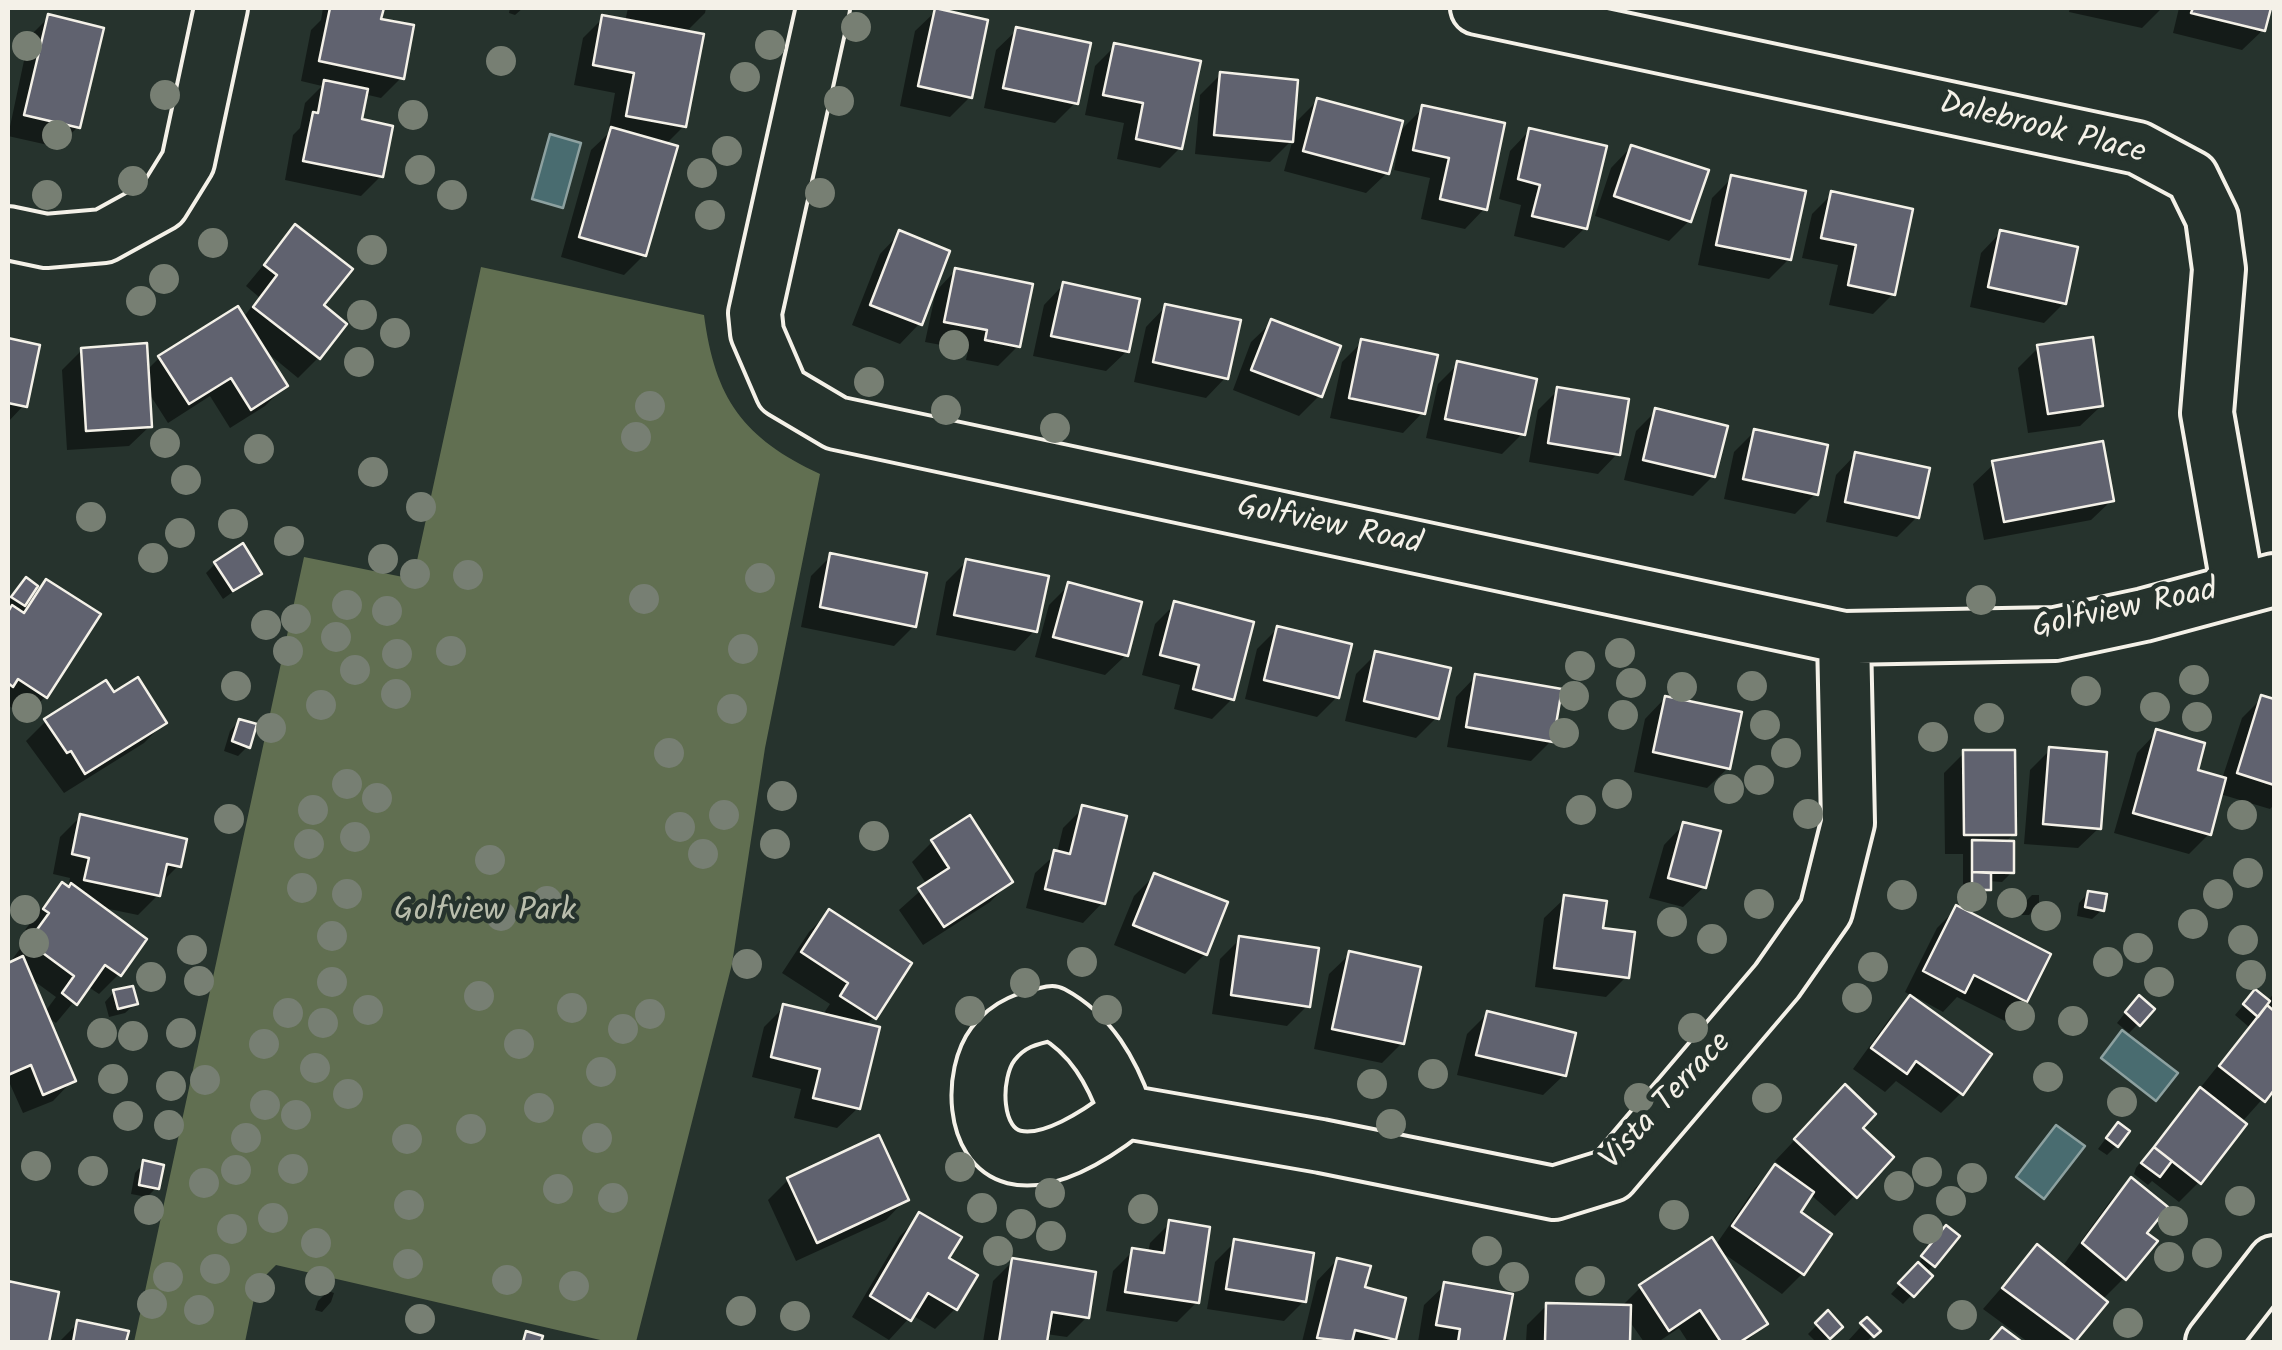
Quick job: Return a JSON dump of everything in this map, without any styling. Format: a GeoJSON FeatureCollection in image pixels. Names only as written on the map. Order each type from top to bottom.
{"type":"FeatureCollection","features":[{"type":"Feature","properties":{"kind":"street"},"geometry":{"type":"LineString","coordinates":[[8,232],[46,241],[104,236],[162,204],[188,162],[220,8]]}},
{"type":"Feature","properties":{"kind":"street","name":"Golfview Road"},"geometry":{"type":"LineString","coordinates":[[824,8],[755,314],[756,334],[782,392],[836,423],[1844,638],[2055,634],[2144,616],[2256,584]]}},
{"type":"Feature","properties":{"kind":"street","name":"Dalebrook Place"},"geometry":{"type":"LineString","coordinates":[[1477,8],[2138,148],[2192,178],[2212,218],[2219,270],[2206,413],[2256,584]]}},
{"type":"Feature","properties":{"kind":"street","name":"Vista Terrace"},"geometry":{"type":"LineString","coordinates":[[1126,1112],[1554,1193],[1612,1175],[1777,981],[1826,911],[1848,823],[1844,638]]}},
{"type":"Feature","properties":{"kind":"street"},"geometry":{"type":"LineString","coordinates":[[2212,1342],[2274,1262]]}},
{"type":"Feature","properties":{"kind":"green space","name":"Golfview Park"},"geometry":{"type":"Polygon","coordinates":[[[481,267],[704,315],[716,370],[737,412],[771,446],[820,474],[765,748],[732,964],[636,1342],[609,1342],[276,1265],[257,1284],[245,1342],[134,1342],[304,557],[413,579],[481,267]]]}},
{"type":"Feature","properties":{"kind":"water"},"geometry":{"type":"Polygon","coordinates":[[[550,134],[581,143],[563,208],[532,199],[550,134]]]}},
{"type":"Feature","properties":{"kind":"water"},"geometry":{"type":"Polygon","coordinates":[[[2122,1030],[2178,1073],[2156,1101],[2101,1058],[2122,1030]]]}},
{"type":"Feature","properties":{"kind":"water"},"geometry":{"type":"Polygon","coordinates":[[[2056,1125],[2085,1146],[2044,1199],[2016,1177],[2056,1125]]]}},
{"type":"Feature","properties":{"kind":"building"},"geometry":{"type":"Polygon","coordinates":[[[330,8],[384,8],[381,19],[414,25],[404,79],[319,61],[330,8]]]}},
{"type":"Feature","properties":{"kind":"building"},"geometry":{"type":"Polygon","coordinates":[[[935,8],[988,20],[972,98],[918,86],[935,8]]]}},
{"type":"Feature","properties":{"kind":"building"},"geometry":{"type":"Polygon","coordinates":[[[2193,8],[2271,8],[2265,31],[2191,13],[2193,8]]]}},
{"type":"Feature","properties":{"kind":"building"},"geometry":{"type":"Polygon","coordinates":[[[48,14],[104,28],[80,128],[24,115],[48,14]]]}},
{"type":"Feature","properties":{"kind":"building"},"geometry":{"type":"Polygon","coordinates":[[[602,15],[704,34],[686,127],[626,116],[634,73],[593,65],[602,15]]]}},
{"type":"Feature","properties":{"kind":"building"},"geometry":{"type":"Polygon","coordinates":[[[1016,27],[1091,43],[1078,104],[1003,88],[1016,27]]]}},
{"type":"Feature","properties":{"kind":"building"},"geometry":{"type":"Polygon","coordinates":[[[1114,43],[1201,61],[1182,149],[1136,139],[1143,103],[1103,95],[1114,43]]]}},
{"type":"Feature","properties":{"kind":"building"},"geometry":{"type":"Polygon","coordinates":[[[1220,72],[1298,80],[1293,142],[1214,135],[1220,72]]]}},
{"type":"Feature","properties":{"kind":"building"},"geometry":{"type":"Polygon","coordinates":[[[324,80],[368,89],[362,119],[393,126],[383,177],[303,161],[324,80]]]}},
{"type":"Feature","properties":{"kind":"building"},"geometry":{"type":"Polygon","coordinates":[[[1317,98],[1403,121],[1389,174],[1303,151],[1317,98]]]}},
{"type":"Feature","properties":{"kind":"building"},"geometry":{"type":"Polygon","coordinates":[[[1422,105],[1505,123],[1487,210],[1440,199],[1449,158],[1413,150],[1422,105]]]}},
{"type":"Feature","properties":{"kind":"building"},"geometry":{"type":"Polygon","coordinates":[[[611,127],[678,146],[646,256],[579,237],[611,127]]]}},
{"type":"Feature","properties":{"kind":"building"},"geometry":{"type":"Polygon","coordinates":[[[1529,128],[1607,146],[1587,229],[1532,216],[1540,185],[1518,179],[1529,128]]]}},
{"type":"Feature","properties":{"kind":"building"},"geometry":{"type":"Polygon","coordinates":[[[1631,145],[1709,170],[1691,222],[1614,196],[1631,145]]]}},
{"type":"Feature","properties":{"kind":"building"},"geometry":{"type":"Polygon","coordinates":[[[1731,175],[1806,191],[1791,260],[1716,245],[1731,175]]]}},
{"type":"Feature","properties":{"kind":"building"},"geometry":{"type":"Polygon","coordinates":[[[1831,191],[1913,209],[1895,295],[1848,285],[1856,245],[1821,238],[1831,191]]]}},
{"type":"Feature","properties":{"kind":"building"},"geometry":{"type":"Polygon","coordinates":[[[295,224],[353,269],[324,305],[347,324],[320,359],[253,307],[277,275],[264,265],[295,224]]]}},
{"type":"Feature","properties":{"kind":"building"},"geometry":{"type":"Polygon","coordinates":[[[899,230],[950,251],[922,325],[870,305],[899,230]]]}},
{"type":"Feature","properties":{"kind":"building"},"geometry":{"type":"Polygon","coordinates":[[[2000,230],[2078,247],[2066,304],[1988,287],[2000,230]]]}},
{"type":"Feature","properties":{"kind":"building"},"geometry":{"type":"Polygon","coordinates":[[[955,268],[1033,284],[1020,347],[985,340],[987,330],[944,322],[955,268]]]}},
{"type":"Feature","properties":{"kind":"building"},"geometry":{"type":"Polygon","coordinates":[[[1063,282],[1140,299],[1129,352],[1051,336],[1063,282]]]}},
{"type":"Feature","properties":{"kind":"building"},"geometry":{"type":"Polygon","coordinates":[[[1165,304],[1241,320],[1228,379],[1153,362],[1165,304]]]}},
{"type":"Feature","properties":{"kind":"building"},"geometry":{"type":"Polygon","coordinates":[[[238,306],[288,386],[251,410],[231,378],[189,404],[158,356],[238,306]]]}},
{"type":"Feature","properties":{"kind":"building"},"geometry":{"type":"Polygon","coordinates":[[[1271,319],[1341,346],[1322,397],[1251,370],[1271,319]]]}},
{"type":"Feature","properties":{"kind":"building"},"geometry":{"type":"Polygon","coordinates":[[[2093,337],[2103,406],[2048,414],[2037,345],[2093,337]]]}},
{"type":"Feature","properties":{"kind":"building"},"geometry":{"type":"Polygon","coordinates":[[[8,338],[40,345],[27,407],[8,403],[8,338]]]}},
{"type":"Feature","properties":{"kind":"building"},"geometry":{"type":"Polygon","coordinates":[[[1361,339],[1438,355],[1425,414],[1349,398],[1361,339]]]}},
{"type":"Feature","properties":{"kind":"building"},"geometry":{"type":"Polygon","coordinates":[[[147,343],[152,427],[86,431],[81,348],[147,343]]]}},
{"type":"Feature","properties":{"kind":"building"},"geometry":{"type":"Polygon","coordinates":[[[1457,361],[1537,379],[1525,435],[1445,419],[1457,361]]]}},
{"type":"Feature","properties":{"kind":"building"},"geometry":{"type":"Polygon","coordinates":[[[1557,387],[1629,399],[1620,455],[1548,443],[1557,387]]]}},
{"type":"Feature","properties":{"kind":"building"},"geometry":{"type":"Polygon","coordinates":[[[1655,408],[1728,426],[1715,477],[1643,460],[1655,408]]]}},
{"type":"Feature","properties":{"kind":"building"},"geometry":{"type":"Polygon","coordinates":[[[1754,429],[1828,445],[1818,495],[1743,479],[1754,429]]]}},
{"type":"Feature","properties":{"kind":"building"},"geometry":{"type":"Polygon","coordinates":[[[2103,441],[2114,501],[2004,522],[1992,461],[2103,441]]]}},
{"type":"Feature","properties":{"kind":"building"},"geometry":{"type":"Polygon","coordinates":[[[1855,452],[1930,468],[1919,518],[1845,502],[1855,452]]]}},
{"type":"Feature","properties":{"kind":"building"},"geometry":{"type":"Polygon","coordinates":[[[243,543],[262,574],[233,591],[214,562],[243,543]]]}},
{"type":"Feature","properties":{"kind":"building"},"geometry":{"type":"Polygon","coordinates":[[[830,553],[927,573],[916,627],[820,607],[830,553]]]}},
{"type":"Feature","properties":{"kind":"building"},"geometry":{"type":"Polygon","coordinates":[[[966,559],[1049,576],[1037,632],[954,615],[966,559]]]}},
{"type":"Feature","properties":{"kind":"building"},"geometry":{"type":"Polygon","coordinates":[[[26,577],[38,586],[25,606],[11,597],[26,577]]]}},
{"type":"Feature","properties":{"kind":"building"},"geometry":{"type":"Polygon","coordinates":[[[46,579],[101,614],[47,698],[18,679],[13,687],[8,683],[8,612],[12,605],[24,613],[46,579]]]}},
{"type":"Feature","properties":{"kind":"building"},"geometry":{"type":"Polygon","coordinates":[[[1068,582],[1142,602],[1128,656],[1053,637],[1068,582]]]}},
{"type":"Feature","properties":{"kind":"building"},"geometry":{"type":"Polygon","coordinates":[[[1174,601],[1254,622],[1234,700],[1193,689],[1199,665],[1160,655],[1174,601]]]}},
{"type":"Feature","properties":{"kind":"building"},"geometry":{"type":"Polygon","coordinates":[[[1277,626],[1352,644],[1339,698],[1264,680],[1277,626]]]}},
{"type":"Feature","properties":{"kind":"building"},"geometry":{"type":"Polygon","coordinates":[[[1375,651],[1451,668],[1439,719],[1364,701],[1375,651]]]}},
{"type":"Feature","properties":{"kind":"building"},"geometry":{"type":"Polygon","coordinates":[[[1475,674],[1562,689],[1553,742],[1466,727],[1475,674]]]}},
{"type":"Feature","properties":{"kind":"building"},"geometry":{"type":"Polygon","coordinates":[[[138,677],[167,723],[85,774],[44,719],[106,680],[114,692],[138,677]]]}},
{"type":"Feature","properties":{"kind":"building"},"geometry":{"type":"Polygon","coordinates":[[[2261,695],[2274,699],[2274,785],[2237,773],[2261,695]]]}},
{"type":"Feature","properties":{"kind":"building"},"geometry":{"type":"Polygon","coordinates":[[[1665,696],[1742,712],[1730,769],[1653,752],[1665,696]]]}},
{"type":"Feature","properties":{"kind":"building"},"geometry":{"type":"Polygon","coordinates":[[[239,719],[257,724],[250,748],[232,741],[239,719]]]}},
{"type":"Feature","properties":{"kind":"building"},"geometry":{"type":"Polygon","coordinates":[[[2156,729],[2205,743],[2198,770],[2226,778],[2211,835],[2133,813],[2156,729]]]}},
{"type":"Feature","properties":{"kind":"building"},"geometry":{"type":"Polygon","coordinates":[[[2049,747],[2107,752],[2101,829],[2043,824],[2049,747]]]}},
{"type":"Feature","properties":{"kind":"building"},"geometry":{"type":"Polygon","coordinates":[[[1963,750],[2015,750],[2016,835],[1964,835],[1963,750]]]}},
{"type":"Feature","properties":{"kind":"building"},"geometry":{"type":"Polygon","coordinates":[[[1082,805],[1127,816],[1105,904],[1045,889],[1054,850],[1070,854],[1082,805]]]}},
{"type":"Feature","properties":{"kind":"building"},"geometry":{"type":"Polygon","coordinates":[[[80,814],[187,839],[181,867],[167,864],[160,896],[84,880],[89,858],[72,854],[80,814]]]}},
{"type":"Feature","properties":{"kind":"building"},"geometry":{"type":"Polygon","coordinates":[[[970,815],[1013,882],[944,927],[918,888],[949,868],[931,840],[970,815]]]}},
{"type":"Feature","properties":{"kind":"building"},"geometry":{"type":"Polygon","coordinates":[[[1683,822],[1721,831],[1706,888],[1668,878],[1683,822]]]}},
{"type":"Feature","properties":{"kind":"building"},"geometry":{"type":"Polygon","coordinates":[[[1972,840],[2014,841],[2014,873],[1972,872],[1972,840]]]}},
{"type":"Feature","properties":{"kind":"building"},"geometry":{"type":"Polygon","coordinates":[[[1972,872],[1991,873],[1991,890],[1972,890],[1972,872]]]}},
{"type":"Feature","properties":{"kind":"building"},"geometry":{"type":"Polygon","coordinates":[[[1154,873],[1228,902],[1207,955],[1133,925],[1154,873]]]}},
{"type":"Feature","properties":{"kind":"building"},"geometry":{"type":"Polygon","coordinates":[[[62,882],[69,887],[71,883],[147,939],[121,976],[105,965],[77,1005],[62,993],[74,976],[28,942],[49,913],[43,909],[62,882]]]}},
{"type":"Feature","properties":{"kind":"building"},"geometry":{"type":"Polygon","coordinates":[[[2088,891],[2107,894],[2104,911],[2085,907],[2088,891]]]}},
{"type":"Feature","properties":{"kind":"building"},"geometry":{"type":"Polygon","coordinates":[[[1564,895],[1607,901],[1603,928],[1635,932],[1629,978],[1554,968],[1564,895]]]}},
{"type":"Feature","properties":{"kind":"building"},"geometry":{"type":"Polygon","coordinates":[[[1956,905],[2051,954],[2027,1002],[1974,975],[1965,993],[1923,971],[1956,905]]]}},
{"type":"Feature","properties":{"kind":"building"},"geometry":{"type":"Polygon","coordinates":[[[829,909],[912,963],[876,1019],[840,996],[848,983],[801,952],[829,909]]]}},
{"type":"Feature","properties":{"kind":"building"},"geometry":{"type":"Polygon","coordinates":[[[1239,936],[1319,948],[1310,1007],[1231,995],[1239,936]]]}},
{"type":"Feature","properties":{"kind":"building"},"geometry":{"type":"Polygon","coordinates":[[[1349,951],[1421,967],[1404,1044],[1332,1029],[1349,951]]]}},
{"type":"Feature","properties":{"kind":"building"},"geometry":{"type":"Polygon","coordinates":[[[23,956],[76,1081],[43,1095],[31,1065],[8,1075],[8,963],[23,956]]]}},
{"type":"Feature","properties":{"kind":"building"},"geometry":{"type":"Polygon","coordinates":[[[133,986],[138,1004],[118,1009],[113,990],[133,986]]]}},
{"type":"Feature","properties":{"kind":"building"},"geometry":{"type":"Polygon","coordinates":[[[2255,989],[2270,1001],[2258,1017],[2243,1004],[2255,989]]]}},
{"type":"Feature","properties":{"kind":"building"},"geometry":{"type":"Polygon","coordinates":[[[1910,995],[1992,1054],[1963,1095],[1916,1061],[1907,1074],[1871,1048],[1910,995]]]}},
{"type":"Feature","properties":{"kind":"building"},"geometry":{"type":"Polygon","coordinates":[[[2139,995],[2155,1009],[2140,1026],[2125,1012],[2139,995]]]}},
{"type":"Feature","properties":{"kind":"building"},"geometry":{"type":"Polygon","coordinates":[[[783,1004],[880,1027],[860,1109],[813,1098],[820,1069],[771,1057],[783,1004]]]}},
{"type":"Feature","properties":{"kind":"building"},"geometry":{"type":"Polygon","coordinates":[[[2267,1005],[2274,1011],[2274,1090],[2265,1102],[2219,1066],[2267,1005]]]}},
{"type":"Feature","properties":{"kind":"building"},"geometry":{"type":"Polygon","coordinates":[[[1487,1011],[1576,1033],[1566,1076],[1476,1055],[1487,1011]]]}},
{"type":"Feature","properties":{"kind":"building"},"geometry":{"type":"Polygon","coordinates":[[[1845,1084],[1876,1114],[1863,1128],[1894,1157],[1857,1198],[1794,1139],[1845,1084]]]}},
{"type":"Feature","properties":{"kind":"building"},"geometry":{"type":"Polygon","coordinates":[[[2200,1087],[2247,1124],[2201,1184],[2154,1147],[2200,1087]]]}},
{"type":"Feature","properties":{"kind":"building"},"geometry":{"type":"Polygon","coordinates":[[[2118,1122],[2130,1131],[2118,1147],[2106,1138],[2118,1122]]]}},
{"type":"Feature","properties":{"kind":"building"},"geometry":{"type":"Polygon","coordinates":[[[879,1135],[909,1200],[817,1243],[787,1178],[879,1135]]]}},
{"type":"Feature","properties":{"kind":"building"},"geometry":{"type":"Polygon","coordinates":[[[2154,1147],[2172,1161],[2160,1177],[2141,1163],[2154,1147]]]}},
{"type":"Feature","properties":{"kind":"building"},"geometry":{"type":"Polygon","coordinates":[[[143,1160],[164,1165],[159,1189],[139,1185],[143,1160]]]}},
{"type":"Feature","properties":{"kind":"building"},"geometry":{"type":"Polygon","coordinates":[[[1775,1164],[1814,1192],[1801,1212],[1832,1234],[1804,1275],[1732,1226],[1775,1164]]]}},
{"type":"Feature","properties":{"kind":"building"},"geometry":{"type":"Polygon","coordinates":[[[2131,1177],[2168,1207],[2147,1233],[2158,1241],[2126,1280],[2082,1243],[2131,1177]]]}},
{"type":"Feature","properties":{"kind":"building"},"geometry":{"type":"Polygon","coordinates":[[[919,1212],[962,1237],[949,1258],[978,1275],[957,1310],[928,1293],[911,1321],[870,1296],[919,1212]]]}},
{"type":"Feature","properties":{"kind":"building"},"geometry":{"type":"Polygon","coordinates":[[[1169,1220],[1210,1227],[1199,1303],[1125,1292],[1132,1248],[1164,1253],[1169,1220]]]}},
{"type":"Feature","properties":{"kind":"building"},"geometry":{"type":"Polygon","coordinates":[[[1946,1225],[1960,1236],[1935,1267],[1921,1256],[1946,1225]]]}},
{"type":"Feature","properties":{"kind":"building"},"geometry":{"type":"Polygon","coordinates":[[[1712,1237],[1768,1324],[1740,1342],[1721,1342],[1700,1310],[1669,1331],[1639,1285],[1712,1237]]]}},
{"type":"Feature","properties":{"kind":"building"},"geometry":{"type":"Polygon","coordinates":[[[1234,1239],[1314,1253],[1306,1302],[1226,1289],[1234,1239]]]}},
{"type":"Feature","properties":{"kind":"building"},"geometry":{"type":"Polygon","coordinates":[[[2037,1244],[2108,1302],[2075,1342],[2002,1288],[2037,1244]]]}},
{"type":"Feature","properties":{"kind":"building"},"geometry":{"type":"Polygon","coordinates":[[[1012,1258],[1096,1272],[1089,1318],[1052,1312],[1047,1342],[999,1342],[1012,1258]]]}},
{"type":"Feature","properties":{"kind":"building"},"geometry":{"type":"Polygon","coordinates":[[[1337,1258],[1371,1266],[1365,1287],[1406,1298],[1396,1340],[1355,1330],[1352,1342],[1317,1338],[1337,1258]]]}},
{"type":"Feature","properties":{"kind":"building"},"geometry":{"type":"Polygon","coordinates":[[[1918,1262],[1933,1276],[1914,1297],[1898,1283],[1918,1262]]]}},
{"type":"Feature","properties":{"kind":"building"},"geometry":{"type":"Polygon","coordinates":[[[8,1281],[59,1292],[49,1342],[8,1342],[8,1281]]]}},
{"type":"Feature","properties":{"kind":"building"},"geometry":{"type":"Polygon","coordinates":[[[1444,1282],[1513,1294],[1504,1342],[1458,1342],[1460,1329],[1436,1325],[1444,1282]]]}},
{"type":"Feature","properties":{"kind":"building"},"geometry":{"type":"Polygon","coordinates":[[[1546,1303],[1631,1305],[1630,1342],[1545,1342],[1546,1303]]]}},
{"type":"Feature","properties":{"kind":"building"},"geometry":{"type":"Polygon","coordinates":[[[1828,1310],[1843,1327],[1830,1339],[1815,1323],[1828,1310]]]}},
{"type":"Feature","properties":{"kind":"building"},"geometry":{"type":"Polygon","coordinates":[[[1867,1317],[1881,1331],[1874,1337],[1860,1323],[1867,1317]]]}},
{"type":"Feature","properties":{"kind":"building"},"geometry":{"type":"Polygon","coordinates":[[[77,1320],[129,1331],[126,1342],[73,1342],[77,1320]]]}},
{"type":"Feature","properties":{"kind":"building"},"geometry":{"type":"Polygon","coordinates":[[[2002,1327],[2022,1342],[1989,1342],[2002,1327]]]}},
{"type":"Feature","properties":{"kind":"building"},"geometry":{"type":"Polygon","coordinates":[[[526,1331],[543,1336],[541,1342],[523,1342],[526,1331]]]}}]}
